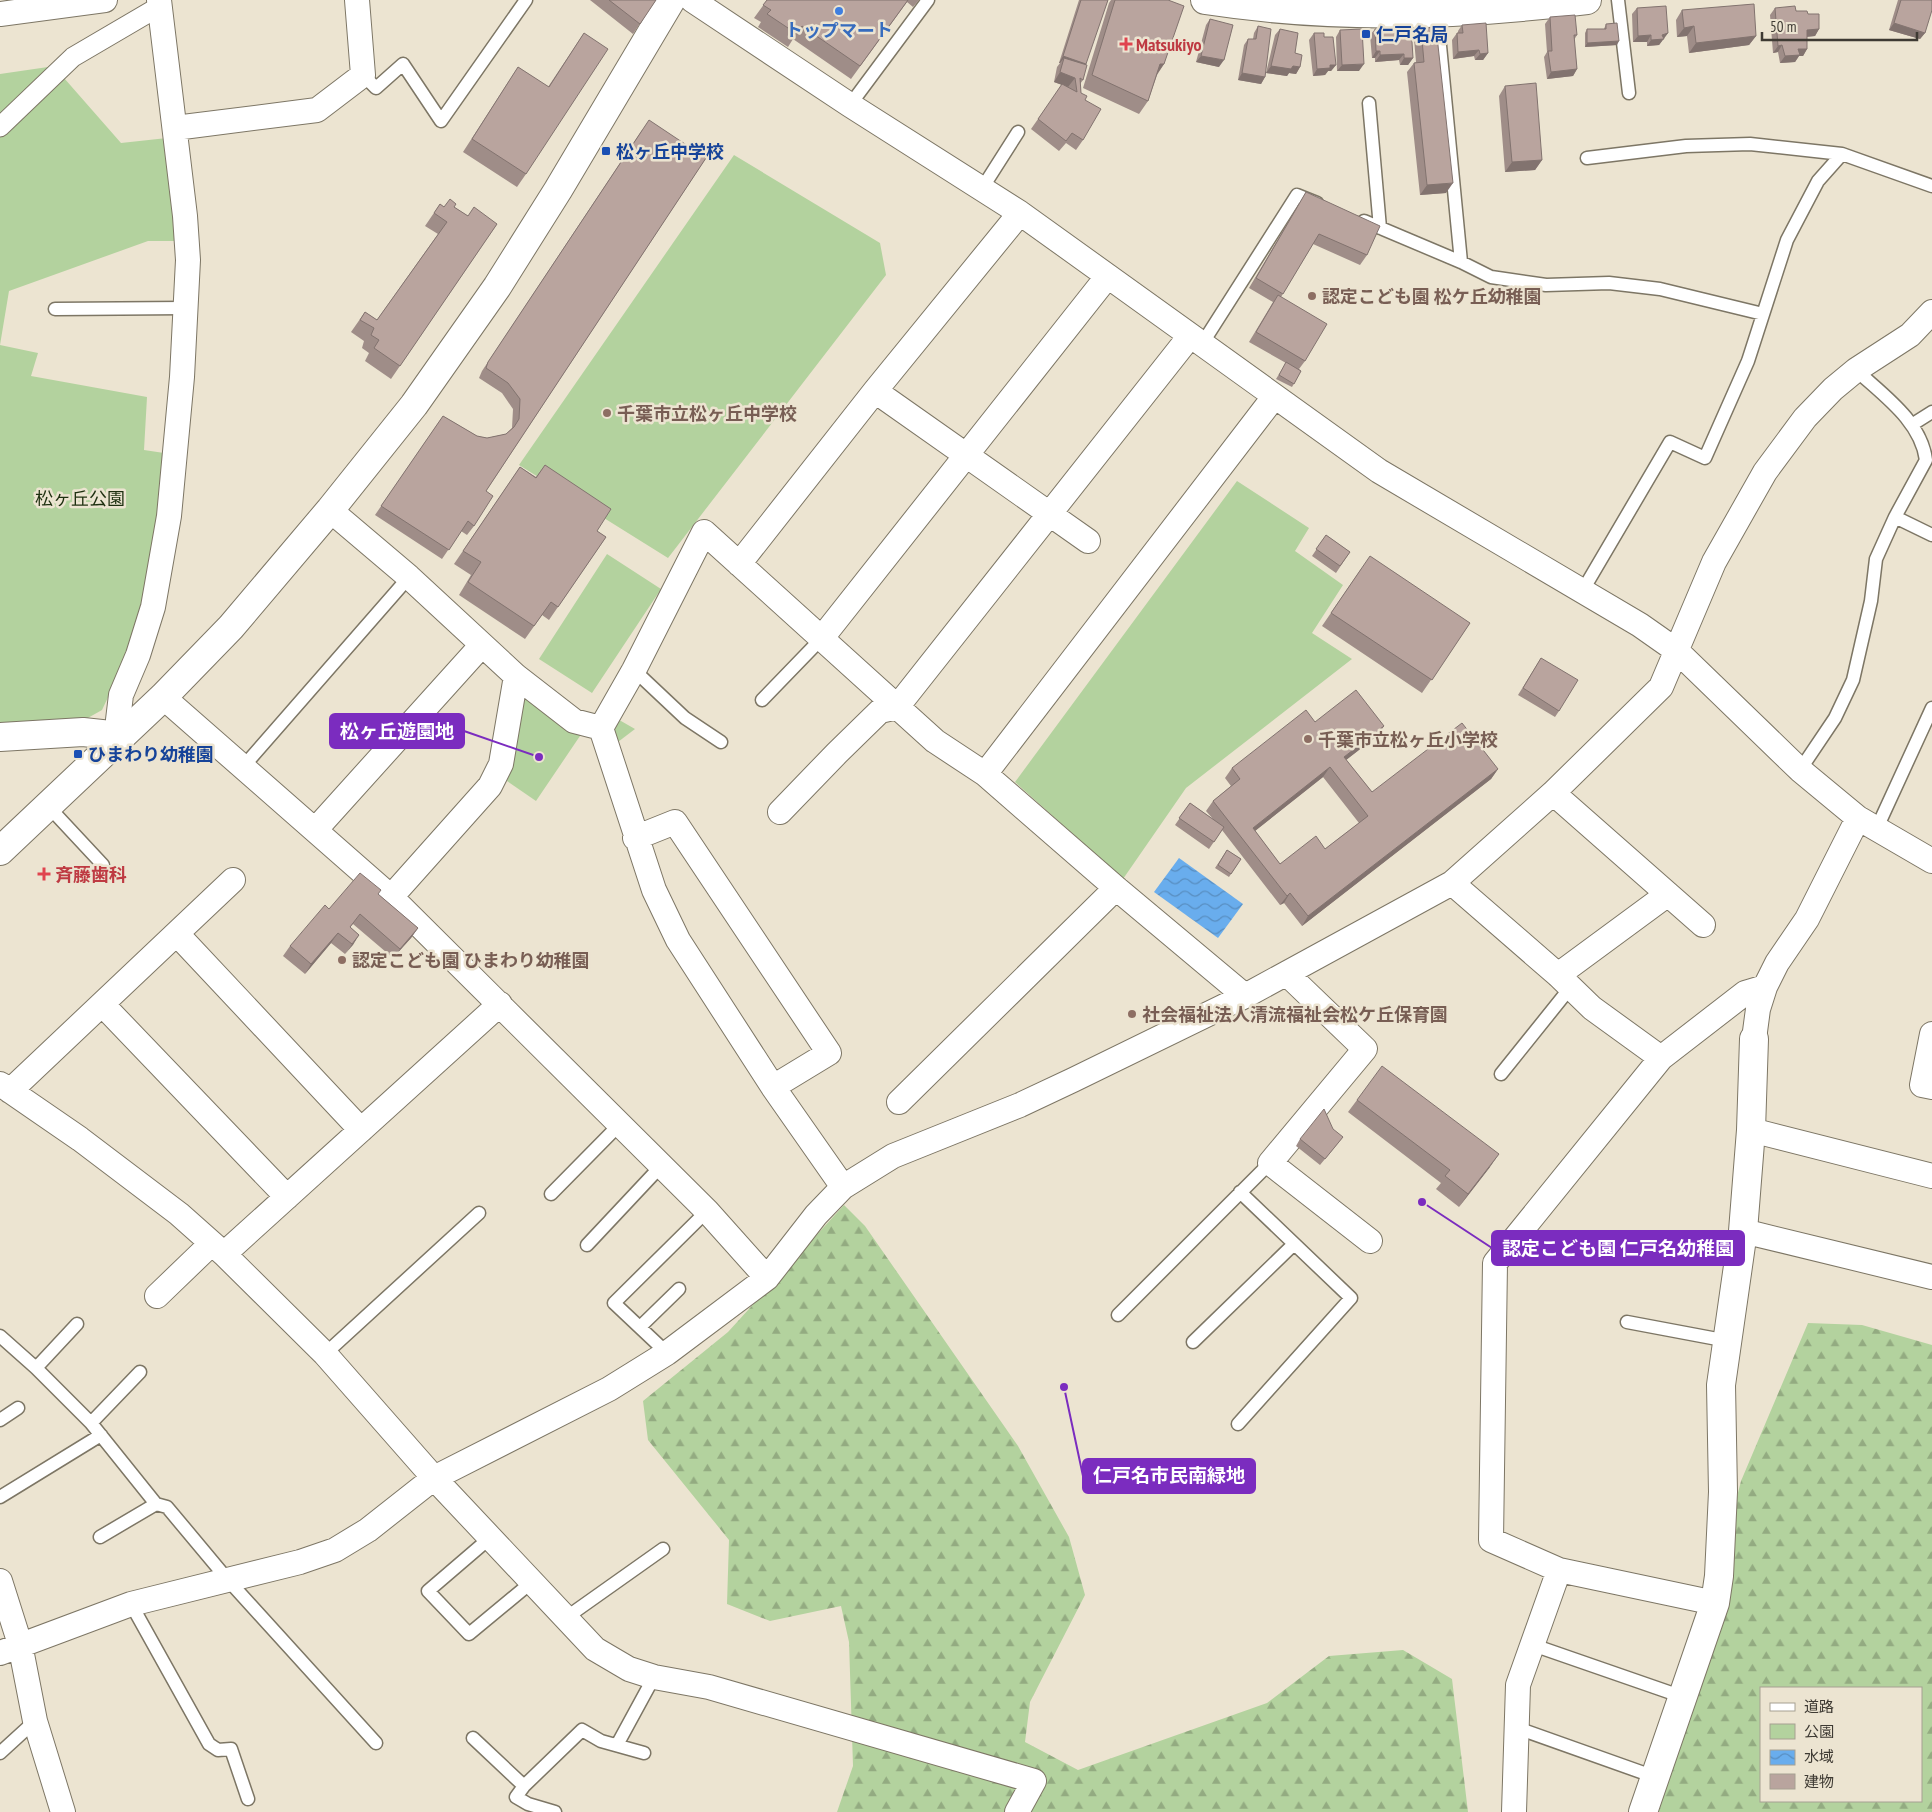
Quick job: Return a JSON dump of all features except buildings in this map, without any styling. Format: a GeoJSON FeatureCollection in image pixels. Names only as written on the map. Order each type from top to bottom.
{"type":"FeatureCollection","features":[{"type":"Feature","properties":{"kind":"street"},"geometry":{"type":"LineString","coordinates":[[1,9],[105,0]]}},
{"type":"Feature","properties":{"kind":"street"},"geometry":{"type":"LineString","coordinates":[[175,128],[317,110],[363,75],[357,0]]}},
{"type":"Feature","properties":{"kind":"street"},"geometry":{"type":"LineString","coordinates":[[0,851],[163,697],[231,626],[330,510],[414,405],[497,287],[558,190],[671,0]]}},
{"type":"Feature","properties":{"kind":"street"},"geometry":{"type":"LineString","coordinates":[[692,0],[850,105],[983,187],[1379,471],[1640,625],[1677,651],[1800,770],[1867,824],[1932,861]]}},
{"type":"Feature","properties":{"kind":"street"},"geometry":{"type":"LineString","coordinates":[[1205,0],[1301,12],[1587,0]]}},
{"type":"Feature","properties":{"kind":"street"},"geometry":{"type":"LineString","coordinates":[[0,127],[72,57],[160,3],[188,260],[186,308],[182,376],[169,516],[153,607],[138,655],[121,695],[118,720],[120,736]]}},
{"type":"Feature","properties":{"kind":"street"},"geometry":{"type":"LineString","coordinates":[[739,564],[875,391],[1020,213]]}},
{"type":"Feature","properties":{"kind":"street"},"geometry":{"type":"LineString","coordinates":[[821,639],[1108,277]]}},
{"type":"Feature","properties":{"kind":"street"},"geometry":{"type":"LineString","coordinates":[[10,1649],[131,1604],[300,1562],[335,1550],[368,1530],[434,1478],[609,1389],[667,1352],[767,1278],[816,1215],[843,1187],[893,1156],[1020,1105],[1245,996],[1452,883],[1553,793],[1661,687],[1714,562],[1765,472],[1805,418],[1856,370],[1910,335],[1932,312]]}},
{"type":"Feature","properties":{"kind":"street"},"geometry":{"type":"LineString","coordinates":[[780,812],[880,712],[897,707],[1050,516],[1196,340]]}},
{"type":"Feature","properties":{"kind":"street"},"geometry":{"type":"LineString","coordinates":[[875,391],[1088,541]]}},
{"type":"Feature","properties":{"kind":"street"},"geometry":{"type":"LineString","coordinates":[[985,774],[1274,397]]}},
{"type":"Feature","properties":{"kind":"street"},"geometry":{"type":"LineString","coordinates":[[330,510],[409,577],[481,646],[516,676],[574,722],[601,728]]}},
{"type":"Feature","properties":{"kind":"street"},"geometry":{"type":"LineString","coordinates":[[843,1187],[774,1087],[678,940],[654,890],[635,838],[601,728],[634,670],[704,532],[935,741],[985,774],[1116,888],[1245,996]]}},
{"type":"Feature","properties":{"kind":"street"},"geometry":{"type":"LineString","coordinates":[[316,829],[481,646]]}},
{"type":"Feature","properties":{"kind":"street"},"geometry":{"type":"LineString","coordinates":[[391,897],[490,786],[501,764],[516,676]]}},
{"type":"Feature","properties":{"kind":"street"},"geometry":{"type":"LineString","coordinates":[[163,697],[316,829],[391,897],[708,1211],[767,1278]]}},
{"type":"Feature","properties":{"kind":"street"},"geometry":{"type":"LineString","coordinates":[[0,737],[83,732],[120,736]]}},
{"type":"Feature","properties":{"kind":"street"},"geometry":{"type":"LineString","coordinates":[[1553,793],[1703,925]]}},
{"type":"Feature","properties":{"kind":"street"},"geometry":{"type":"LineString","coordinates":[[635,838],[675,822],[829,1053],[774,1087]]}},
{"type":"Feature","properties":{"kind":"street"},"geometry":{"type":"LineString","coordinates":[[1644,1812],[1715,1603],[1719,1576],[1723,1492],[1721,1385],[1743,1232],[1751,1130],[1754,1038],[1758,1009],[1765,987],[1777,962],[1807,919],[1867,824]]}},
{"type":"Feature","properties":{"kind":"street"},"geometry":{"type":"LineString","coordinates":[[233,880],[102,1004],[5,1088],[80,1139],[164,1202],[217,1249],[325,1354],[434,1478],[567,1617],[594,1649],[628,1669],[654,1677],[709,1687],[1034,1781],[1017,1812]]}},
{"type":"Feature","properties":{"kind":"street"},"geometry":{"type":"LineString","coordinates":[[1452,883],[1592,1008],[1661,1058]]}},
{"type":"Feature","properties":{"kind":"street"},"geometry":{"type":"LineString","coordinates":[[899,1102],[1116,888]]}},
{"type":"Feature","properties":{"kind":"street"},"geometry":{"type":"LineString","coordinates":[[1564,982],[1668,894]]}},
{"type":"Feature","properties":{"kind":"street"},"geometry":{"type":"LineString","coordinates":[[177,934],[361,1130]]}},
{"type":"Feature","properties":{"kind":"street"},"geometry":{"type":"LineString","coordinates":[[1287,974],[1364,1049],[1270,1163],[1370,1242]]}},
{"type":"Feature","properties":{"kind":"street"},"geometry":{"type":"LineString","coordinates":[[1715,1603],[1559,1570],[1491,1540],[1495,1263],[1661,1058],[1745,993],[1765,987]]}},
{"type":"Feature","properties":{"kind":"street"},"geometry":{"type":"LineString","coordinates":[[102,1004],[287,1197]]}},
{"type":"Feature","properties":{"kind":"street"},"geometry":{"type":"LineString","coordinates":[[157,1296],[287,1197],[500,1004]]}},
{"type":"Feature","properties":{"kind":"street"},"geometry":{"type":"LineString","coordinates":[[1932,1034],[1922,1085],[1932,1088]]}},
{"type":"Feature","properties":{"kind":"street"},"geometry":{"type":"LineString","coordinates":[[1751,1130],[1932,1176]]}},
{"type":"Feature","properties":{"kind":"street"},"geometry":{"type":"LineString","coordinates":[[1743,1232],[1932,1277]]}},
{"type":"Feature","properties":{"kind":"street"},"geometry":{"type":"LineString","coordinates":[[1514,1812],[1518,1685],[1559,1570]]}},
{"type":"Feature","properties":{"kind":"street"},"geometry":{"type":"LineString","coordinates":[[0,1581],[10,1649],[35,1721],[63,1812]]}},
{"type":"Feature","properties":{"kind":"lane"},"geometry":{"type":"LineString","coordinates":[[363,75],[376,88],[403,64],[441,121],[526,0]]}},
{"type":"Feature","properties":{"kind":"lane"},"geometry":{"type":"LineString","coordinates":[[850,105],[928,0]]}},
{"type":"Feature","properties":{"kind":"lane"},"geometry":{"type":"LineString","coordinates":[[1618,0],[1629,94]]}},
{"type":"Feature","properties":{"kind":"lane"},"geometry":{"type":"LineString","coordinates":[[1438,25],[1461,262]]}},
{"type":"Feature","properties":{"kind":"lane"},"geometry":{"type":"LineString","coordinates":[[1369,104],[1380,228]]}},
{"type":"Feature","properties":{"kind":"lane"},"geometry":{"type":"LineString","coordinates":[[983,187],[1018,132]]}},
{"type":"Feature","properties":{"kind":"lane"},"geometry":{"type":"LineString","coordinates":[[1587,158],[1686,146],[1750,144],[1842,154],[1932,186]]}},
{"type":"Feature","properties":{"kind":"lane"},"geometry":{"type":"LineString","coordinates":[[1582,590],[1670,442],[1705,458],[1748,361],[1787,240],[1818,181],[1842,154]]}},
{"type":"Feature","properties":{"kind":"lane"},"geometry":{"type":"LineString","coordinates":[[1196,340],[1297,195],[1325,206]]}},
{"type":"Feature","properties":{"kind":"lane"},"geometry":{"type":"LineString","coordinates":[[1352,217],[1461,262],[1491,277],[1546,285],[1609,283],[1660,289],[1763,314]]}},
{"type":"Feature","properties":{"kind":"lane"},"geometry":{"type":"LineString","coordinates":[[55,310],[186,308]]}},
{"type":"Feature","properties":{"kind":"lane"},"geometry":{"type":"LineString","coordinates":[[1800,770],[1835,718],[1853,680],[1871,601],[1876,559],[1895,517],[1929,462],[1913,424],[1856,370]]}},
{"type":"Feature","properties":{"kind":"lane"},"geometry":{"type":"LineString","coordinates":[[1913,424],[1932,412]]}},
{"type":"Feature","properties":{"kind":"lane"},"geometry":{"type":"LineString","coordinates":[[1895,517],[1932,535]]}},
{"type":"Feature","properties":{"kind":"lane"},"geometry":{"type":"LineString","coordinates":[[243,766],[409,577]]}},
{"type":"Feature","properties":{"kind":"lane"},"geometry":{"type":"LineString","coordinates":[[762,700],[821,639]]}},
{"type":"Feature","properties":{"kind":"lane"},"geometry":{"type":"LineString","coordinates":[[634,670],[685,718],[721,742]]}},
{"type":"Feature","properties":{"kind":"lane"},"geometry":{"type":"LineString","coordinates":[[1867,824],[1932,708]]}},
{"type":"Feature","properties":{"kind":"lane"},"geometry":{"type":"LineString","coordinates":[[48,806],[103,864]]}},
{"type":"Feature","properties":{"kind":"lane"},"geometry":{"type":"LineString","coordinates":[[1501,1074],[1564,982]]}},
{"type":"Feature","properties":{"kind":"lane"},"geometry":{"type":"LineString","coordinates":[[551,1194],[620,1124]]}},
{"type":"Feature","properties":{"kind":"lane"},"geometry":{"type":"LineString","coordinates":[[1118,1315],[1270,1163]]}},
{"type":"Feature","properties":{"kind":"lane"},"geometry":{"type":"LineString","coordinates":[[588,1245],[662,1166]]}},
{"type":"Feature","properties":{"kind":"lane"},"geometry":{"type":"LineString","coordinates":[[1238,1424],[1351,1298],[1240,1192]]}},
{"type":"Feature","properties":{"kind":"lane"},"geometry":{"type":"LineString","coordinates":[[667,1352],[614,1303],[708,1211]]}},
{"type":"Feature","properties":{"kind":"lane"},"geometry":{"type":"LineString","coordinates":[[325,1354],[479,1213]]}},
{"type":"Feature","properties":{"kind":"lane"},"geometry":{"type":"LineString","coordinates":[[1193,1342],[1294,1244]]}},
{"type":"Feature","properties":{"kind":"lane"},"geometry":{"type":"LineString","coordinates":[[640,1327],[678,1289]]}},
{"type":"Feature","properties":{"kind":"lane"},"geometry":{"type":"LineString","coordinates":[[1627,1322],[1728,1341]]}},
{"type":"Feature","properties":{"kind":"lane"},"geometry":{"type":"LineString","coordinates":[[36,1368],[77,1324]]}},
{"type":"Feature","properties":{"kind":"lane"},"geometry":{"type":"LineString","coordinates":[[0,1336],[36,1368],[91,1423],[156,1504],[168,1507],[228,1580],[376,1743]]}},
{"type":"Feature","properties":{"kind":"lane"},"geometry":{"type":"LineString","coordinates":[[91,1423],[140,1372]]}},
{"type":"Feature","properties":{"kind":"lane"},"geometry":{"type":"LineString","coordinates":[[0,1420],[18,1408]]}},
{"type":"Feature","properties":{"kind":"lane"},"geometry":{"type":"LineString","coordinates":[[0,1497],[101,1435]]}},
{"type":"Feature","properties":{"kind":"lane"},"geometry":{"type":"LineString","coordinates":[[100,1537],[156,1504]]}},
{"type":"Feature","properties":{"kind":"lane"},"geometry":{"type":"LineString","coordinates":[[491,1537],[428,1591],[469,1634],[533,1581]]}},
{"type":"Feature","properties":{"kind":"lane"},"geometry":{"type":"LineString","coordinates":[[567,1617],[663,1549]]}},
{"type":"Feature","properties":{"kind":"lane"},"geometry":{"type":"LineString","coordinates":[[131,1604],[208,1744],[218,1750],[231,1749],[248,1799]]}},
{"type":"Feature","properties":{"kind":"lane"},"geometry":{"type":"LineString","coordinates":[[1533,1644],[1683,1698]]}},
{"type":"Feature","properties":{"kind":"lane"},"geometry":{"type":"LineString","coordinates":[[617,1745],[654,1677]]}},
{"type":"Feature","properties":{"kind":"lane"},"geometry":{"type":"LineString","coordinates":[[0,1753],[35,1721]]}},
{"type":"Feature","properties":{"kind":"lane"},"geometry":{"type":"LineString","coordinates":[[1517,1728],[1655,1777]]}},
{"type":"Feature","properties":{"kind":"lane"},"geometry":{"type":"LineString","coordinates":[[555,1812],[528,1804],[516,1797],[524,1786],[582,1730],[601,1741],[644,1753]]}},
{"type":"Feature","properties":{"kind":"lane"},"geometry":{"type":"LineString","coordinates":[[473,1738],[524,1786]]}},
{"type":"Feature","properties":{"kind":"green space"},"geometry":{"type":"Polygon","coordinates":[[[70,49],[82,60],[64,78],[121,143],[167,138],[178,241],[148,241],[9,291],[0,345],[0,74],[48,67],[70,49]]]}},
{"type":"Feature","properties":{"kind":"green space"},"geometry":{"type":"Polygon","coordinates":[[[734,155],[880,243],[886,275],[668,558],[519,465],[734,155]]]}},
{"type":"Feature","properties":{"kind":"green space","name":"松ヶ丘公園"},"geometry":{"type":"Polygon","coordinates":[[[0,345],[38,353],[31,376],[147,397],[144,450],[164,453],[163,486],[147,593],[134,642],[102,710],[86,719],[0,726],[0,345]]]}},
{"type":"Feature","properties":{"kind":"green space"},"geometry":{"type":"Polygon","coordinates":[[[1237,481],[1309,528],[1295,551],[1343,585],[1312,633],[1352,659],[1186,788],[1123,879],[1015,782],[1237,481]]]}},
{"type":"Feature","properties":{"kind":"green space"},"geometry":{"type":"Polygon","coordinates":[[[607,554],[661,589],[592,693],[539,659],[607,554]]]}},
{"type":"Feature","properties":{"kind":"green space"},"geometry":{"type":"Polygon","coordinates":[[[524,696],[567,731],[582,733],[536,801],[507,781],[524,696]]]}},
{"type":"Feature","properties":{"kind":"green space"},"geometry":{"type":"Polygon","coordinates":[[[614,717],[635,729],[614,745],[611,731],[614,717]]]}},
{"type":"Feature","properties":{"kind":"green space"},"geometry":{"type":"Polygon","coordinates":[[[844,1205],[865,1226],[1018,1446],[1069,1537],[1085,1595],[1030,1702],[1025,1742],[1078,1770],[1267,1703],[1329,1656],[1403,1650],[1452,1679],[1468,1812],[837,1812],[853,1766],[849,1642],[841,1606],[770,1621],[727,1604],[729,1540],[648,1440],[643,1401],[728,1332],[844,1205]]]}},
{"type":"Feature","properties":{"kind":"green space"},"geometry":{"type":"Polygon","coordinates":[[[1808,1323],[1862,1325],[1932,1345],[1932,1812],[1657,1812],[1741,1481],[1808,1323]]]}},
{"type":"Feature","properties":{"kind":"water"},"geometry":{"type":"Polygon","coordinates":[[[1179,858],[1243,904],[1218,938],[1154,892],[1179,858]]]}},
{"type":"Feature","properties":{"kind":"place","name":"トップマート"},"geometry":{"type":"Point","coordinates":[839,11]}},
{"type":"Feature","properties":{"kind":"place","name":"仁戸名局"},"geometry":{"type":"Point","coordinates":[1366,34]}},
{"type":"Feature","properties":{"kind":"place","name":"Matsukiyo"},"geometry":{"type":"Point","coordinates":[1126,44]}},
{"type":"Feature","properties":{"kind":"place","name":"松ヶ丘中学校"},"geometry":{"type":"Point","coordinates":[606,151]}},
{"type":"Feature","properties":{"kind":"place","name":"認定こども園 松ケ丘幼稚園"},"geometry":{"type":"Point","coordinates":[1312,296]}},
{"type":"Feature","properties":{"kind":"place","name":"千葉市立松ヶ丘中学校"},"geometry":{"type":"Point","coordinates":[607,413]}},
{"type":"Feature","properties":{"kind":"place","name":"千葉市立松ヶ丘小学校"},"geometry":{"type":"Point","coordinates":[1308,739]}},
{"type":"Feature","properties":{"kind":"place","name":"ひまわり幼稚園"},"geometry":{"type":"Point","coordinates":[78,754]}},
{"type":"Feature","properties":{"kind":"place","name":"松ヶ丘遊園地"},"geometry":{"type":"Point","coordinates":[539,757]}},
{"type":"Feature","properties":{"kind":"place","name":"斉藤歯科"},"geometry":{"type":"Point","coordinates":[44,874]}},
{"type":"Feature","properties":{"kind":"place","name":"認定こども園 ひまわり幼稚園"},"geometry":{"type":"Point","coordinates":[342,960]}},
{"type":"Feature","properties":{"kind":"place","name":"社会福祉法人清流福祉会松ケ丘保育園"},"geometry":{"type":"Point","coordinates":[1132,1014]}},
{"type":"Feature","properties":{"kind":"place","name":"認定こども園 仁戸名幼稚園"},"geometry":{"type":"Point","coordinates":[1422,1202]}},
{"type":"Feature","properties":{"kind":"place","name":"仁戸名市民南緑地"},"geometry":{"type":"Point","coordinates":[1064,1387]}}]}
